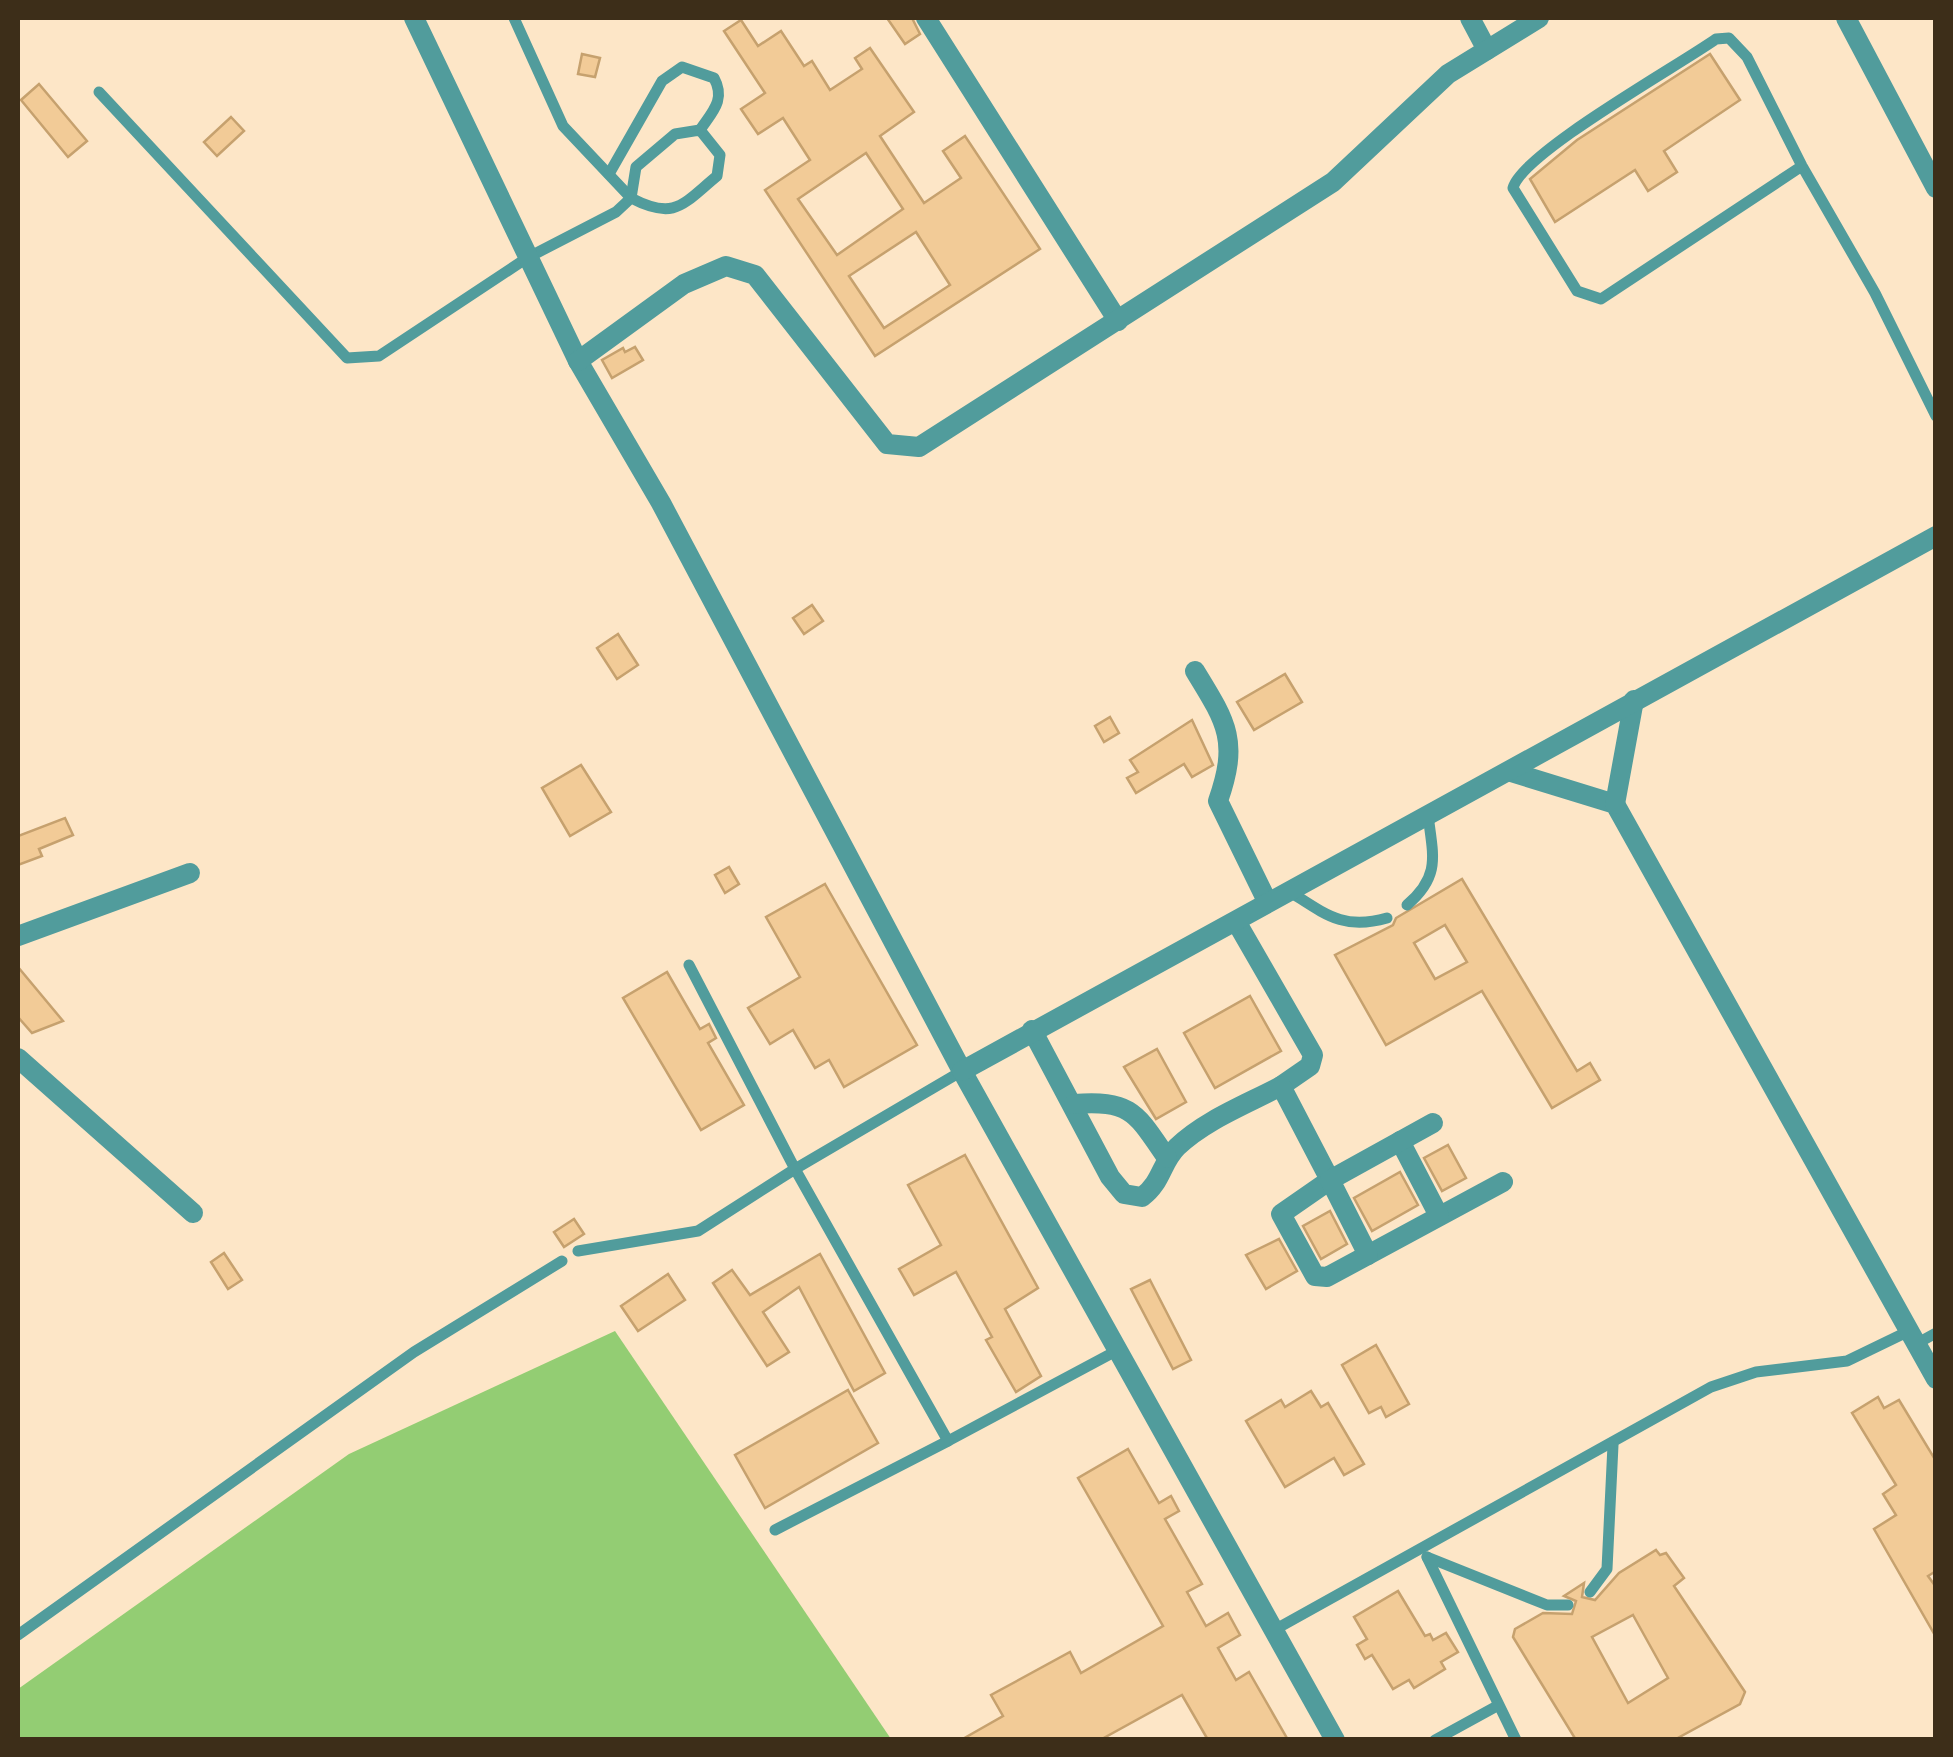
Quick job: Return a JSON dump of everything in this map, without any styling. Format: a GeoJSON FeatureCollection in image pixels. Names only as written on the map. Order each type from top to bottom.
{"type":"FeatureCollection","features":[{"type":"Feature","properties":{"kind":"street"},"geometry":{"type":"LineString","coordinates":[[414,18],[578,361],[661,503],[962,1071],[1335,1740]]}},
{"type":"Feature","properties":{"kind":"street"},"geometry":{"type":"LineString","coordinates":[[926,18],[1118,320]]}},
{"type":"Feature","properties":{"kind":"street"},"geometry":{"type":"LineString","coordinates":[[1470,18],[1487,50]]}},
{"type":"Feature","properties":{"kind":"street"},"geometry":{"type":"LineString","coordinates":[[578,361],[684,284],[726,266],[755,275],[888,444],[919,447],[1333,182],[1448,74],[1539,18]]}},
{"type":"Feature","properties":{"kind":"street"},"geometry":{"type":"LineString","coordinates":[[1846,18],[1936,188]]}},
{"type":"Feature","properties":{"kind":"street"},"geometry":{"type":"LineString","coordinates":[[962,1071],[1936,536]]}},
{"type":"Feature","properties":{"kind":"street"},"geometry":{"type":"LineString","coordinates":[[1195,671],[1232,741],[1230,766],[1218,801],[1267,901]]}},
{"type":"Feature","properties":{"kind":"street"},"geometry":{"type":"LineString","coordinates":[[1634,700],[1614,804],[1936,1379]]}},
{"type":"Feature","properties":{"kind":"street"},"geometry":{"type":"LineString","coordinates":[[1511,772],[1614,804]]}},
{"type":"Feature","properties":{"kind":"street"},"geometry":{"type":"LineString","coordinates":[[18,936],[190,873]]}},
{"type":"Feature","properties":{"kind":"street"},"geometry":{"type":"LineString","coordinates":[[1032,1030],[1110,1178],[1124,1194],[1142,1196],[1159,1185],[1167,1158],[1208,1125],[1310,1066],[1312,1055],[1237,923]]}},
{"type":"Feature","properties":{"kind":"street"},"geometry":{"type":"LineString","coordinates":[[18,1058],[193,1213]]}},
{"type":"Feature","properties":{"kind":"street"},"geometry":{"type":"LineString","coordinates":[[1280,1086],[1368,1255]]}},
{"type":"Feature","properties":{"kind":"street"},"geometry":{"type":"LineString","coordinates":[[1074,1104],[1122,1104],[1138,1116],[1167,1158]]}},
{"type":"Feature","properties":{"kind":"street"},"geometry":{"type":"LineString","coordinates":[[1433,1123],[1290,1204],[1282,1214],[1315,1276],[1327,1277],[1502,1182]]}},
{"type":"Feature","properties":{"kind":"street"},"geometry":{"type":"LineString","coordinates":[[1400,1141],[1439,1216]]}},
{"type":"Feature","properties":{"kind":"lane"},"geometry":{"type":"LineString","coordinates":[[514,18],[563,126],[582,152],[631,198],[665,211],[679,207],[717,176],[720,155],[700,130]]}},
{"type":"Feature","properties":{"kind":"lane"},"geometry":{"type":"LineString","coordinates":[[1802,166],[1601,299],[1577,291],[1513,188],[1516,175],[1564,139],[1716,39],[1728,38],[1747,57],[1802,166],[1876,293],[1936,416]]}},
{"type":"Feature","properties":{"kind":"lane"},"geometry":{"type":"LineString","coordinates":[[99,92],[347,358],[379,356],[527,258],[616,212],[631,198],[636,167],[676,134],[700,130],[720,101],[714,78],[682,67],[662,82],[609,174]]}},
{"type":"Feature","properties":{"kind":"lane"},"geometry":{"type":"LineString","coordinates":[[1408,905],[1430,881],[1434,860],[1428,816]]}},
{"type":"Feature","properties":{"kind":"lane"},"geometry":{"type":"LineString","coordinates":[[1287,890],[1342,922],[1362,926],[1387,918]]}},
{"type":"Feature","properties":{"kind":"lane"},"geometry":{"type":"LineString","coordinates":[[689,966],[796,1169],[948,1440]]}},
{"type":"Feature","properties":{"kind":"lane"},"geometry":{"type":"LineString","coordinates":[[578,1250],[698,1231],[962,1071]]}},
{"type":"Feature","properties":{"kind":"lane"},"geometry":{"type":"LineString","coordinates":[[18,1635],[414,1352],[562,1261]]}},
{"type":"Feature","properties":{"kind":"lane"},"geometry":{"type":"LineString","coordinates":[[1276,1629],[1733,1378],[1847,1361],[1936,1333]]}},
{"type":"Feature","properties":{"kind":"lane"},"geometry":{"type":"LineString","coordinates":[[775,1530],[1118,1350]]}},
{"type":"Feature","properties":{"kind":"lane"},"geometry":{"type":"LineString","coordinates":[[1590,1592],[1607,1569],[1613,1445]]}},
{"type":"Feature","properties":{"kind":"lane"},"geometry":{"type":"LineString","coordinates":[[1414,1552],[1547,1605],[1568,1605]]}},
{"type":"Feature","properties":{"kind":"lane"},"geometry":{"type":"LineString","coordinates":[[1427,1557],[1516,1740]]}},
{"type":"Feature","properties":{"kind":"lane"},"geometry":{"type":"LineString","coordinates":[[1436,1740],[1497,1706]]}},
{"type":"Feature","properties":{"kind":"green space"},"geometry":{"type":"Polygon","coordinates":[[[615,1331],[891,1739],[18,1739],[18,1689],[349,1454],[615,1331]]]}},
{"type":"Feature","properties":{"kind":"building"},"geometry":{"type":"Polygon","coordinates":[[[887,18],[912,18],[920,34],[905,44],[887,18]]]}},
{"type":"Feature","properties":{"kind":"building"},"geometry":{"type":"Polygon","coordinates":[[[741,20],[758,46],[781,31],[804,66],[812,61],[830,90],[862,69],[855,58],[870,48],[914,112],[880,136],[924,203],[961,178],[943,151],[965,136],[1040,249],[875,356],[765,190],[810,160],[783,118],[758,134],[741,109],[765,93],[724,31],[741,20]],[[866,153],[798,199],[837,255],[903,209],[866,153]],[[916,232],[849,276],[884,328],[950,285],[916,232]]]}},
{"type":"Feature","properties":{"kind":"building"},"geometry":{"type":"Polygon","coordinates":[[[582,54],[600,58],[595,77],[578,74],[582,54]]]}},
{"type":"Feature","properties":{"kind":"building"},"geometry":{"type":"Polygon","coordinates":[[[1710,54],[1740,100],[1664,151],[1677,172],[1648,191],[1635,170],[1555,222],[1530,179],[1577,140],[1710,54]]]}},
{"type":"Feature","properties":{"kind":"building"},"geometry":{"type":"Polygon","coordinates":[[[39,84],[87,141],[68,157],[21,100],[39,84]]]}},
{"type":"Feature","properties":{"kind":"building"},"geometry":{"type":"Polygon","coordinates":[[[231,117],[244,131],[217,156],[204,142],[231,117]]]}},
{"type":"Feature","properties":{"kind":"building"},"geometry":{"type":"Polygon","coordinates":[[[635,347],[643,360],[612,378],[602,360],[623,348],[625,352],[635,347]]]}},
{"type":"Feature","properties":{"kind":"building"},"geometry":{"type":"Polygon","coordinates":[[[812,605],[823,621],[804,634],[793,618],[812,605]]]}},
{"type":"Feature","properties":{"kind":"building"},"geometry":{"type":"Polygon","coordinates":[[[618,634],[638,665],[617,679],[597,648],[618,634]]]}},
{"type":"Feature","properties":{"kind":"building"},"geometry":{"type":"Polygon","coordinates":[[[1285,674],[1302,702],[1254,730],[1237,702],[1285,674]]]}},
{"type":"Feature","properties":{"kind":"building"},"geometry":{"type":"Polygon","coordinates":[[[1110,717],[1119,733],[1104,742],[1095,726],[1110,717]]]}},
{"type":"Feature","properties":{"kind":"building"},"geometry":{"type":"Polygon","coordinates":[[[1192,720],[1213,765],[1192,777],[1184,764],[1136,793],[1127,778],[1138,772],[1130,760],[1192,720]]]}},
{"type":"Feature","properties":{"kind":"building"},"geometry":{"type":"Polygon","coordinates":[[[581,765],[611,812],[570,836],[542,788],[581,765]]]}},
{"type":"Feature","properties":{"kind":"building"},"geometry":{"type":"Polygon","coordinates":[[[65,818],[73,835],[39,849],[42,856],[18,865],[18,836],[65,818]]]}},
{"type":"Feature","properties":{"kind":"building"},"geometry":{"type":"Polygon","coordinates":[[[729,867],[739,884],[725,893],[715,875],[729,867]]]}},
{"type":"Feature","properties":{"kind":"building"},"geometry":{"type":"Polygon","coordinates":[[[1462,879],[1577,1071],[1590,1063],[1600,1080],[1552,1108],[1482,991],[1386,1045],[1335,955],[1393,925],[1396,918],[1462,879]],[[1445,925],[1414,943],[1435,979],[1467,962],[1445,925]]]}},
{"type":"Feature","properties":{"kind":"building"},"geometry":{"type":"Polygon","coordinates":[[[825,884],[917,1045],[844,1087],[829,1060],[815,1068],[793,1030],[770,1044],[748,1008],[800,977],[766,917],[825,884]]]}},
{"type":"Feature","properties":{"kind":"building"},"geometry":{"type":"Polygon","coordinates":[[[18,967],[63,1021],[32,1033],[18,1017],[18,967]]]}},
{"type":"Feature","properties":{"kind":"building"},"geometry":{"type":"Polygon","coordinates":[[[667,972],[700,1029],[709,1024],[716,1038],[708,1043],[744,1105],[701,1130],[623,998],[667,972]]]}},
{"type":"Feature","properties":{"kind":"building"},"geometry":{"type":"Polygon","coordinates":[[[1250,996],[1281,1051],[1215,1088],[1184,1033],[1250,996]]]}},
{"type":"Feature","properties":{"kind":"building"},"geometry":{"type":"Polygon","coordinates":[[[1157,1049],[1186,1102],[1156,1119],[1124,1067],[1157,1049]]]}},
{"type":"Feature","properties":{"kind":"building"},"geometry":{"type":"Polygon","coordinates":[[[1448,1145],[1466,1178],[1442,1191],[1424,1158],[1448,1145]]]}},
{"type":"Feature","properties":{"kind":"building"},"geometry":{"type":"Polygon","coordinates":[[[965,1155],[1038,1288],[1005,1309],[1041,1376],[1016,1392],[986,1340],[992,1337],[956,1272],[914,1295],[899,1269],[941,1245],[908,1185],[965,1155]]]}},
{"type":"Feature","properties":{"kind":"building"},"geometry":{"type":"Polygon","coordinates":[[[1400,1172],[1418,1205],[1372,1231],[1354,1198],[1400,1172]]]}},
{"type":"Feature","properties":{"kind":"building"},"geometry":{"type":"Polygon","coordinates":[[[1330,1211],[1347,1244],[1321,1259],[1303,1226],[1330,1211]]]}},
{"type":"Feature","properties":{"kind":"building"},"geometry":{"type":"Polygon","coordinates":[[[574,1219],[584,1234],[564,1247],[554,1232],[574,1219]]]}},
{"type":"Feature","properties":{"kind":"building"},"geometry":{"type":"Polygon","coordinates":[[[1279,1239],[1297,1271],[1266,1289],[1246,1255],[1279,1239]]]}},
{"type":"Feature","properties":{"kind":"building"},"geometry":{"type":"Polygon","coordinates":[[[224,1253],[242,1280],[228,1289],[211,1262],[224,1253]]]}},
{"type":"Feature","properties":{"kind":"building"},"geometry":{"type":"Polygon","coordinates":[[[820,1254],[885,1373],[854,1391],[799,1287],[763,1312],[789,1352],[767,1366],[713,1283],[732,1270],[750,1295],[820,1254]]]}},
{"type":"Feature","properties":{"kind":"building"},"geometry":{"type":"Polygon","coordinates":[[[668,1274],[685,1300],[638,1331],[621,1306],[668,1274]]]}},
{"type":"Feature","properties":{"kind":"building"},"geometry":{"type":"Polygon","coordinates":[[[1150,1280],[1191,1360],[1173,1369],[1131,1289],[1150,1280]]]}},
{"type":"Feature","properties":{"kind":"building"},"geometry":{"type":"Polygon","coordinates":[[[1376,1345],[1409,1404],[1386,1417],[1381,1407],[1369,1413],[1342,1365],[1376,1345]]]}},
{"type":"Feature","properties":{"kind":"building"},"geometry":{"type":"Polygon","coordinates":[[[848,1390],[878,1443],[765,1508],[735,1455],[848,1390]]]}},
{"type":"Feature","properties":{"kind":"building"},"geometry":{"type":"Polygon","coordinates":[[[1311,1391],[1321,1407],[1328,1403],[1364,1464],[1344,1475],[1334,1458],[1285,1487],[1246,1421],[1281,1400],[1285,1407],[1311,1391]]]}},
{"type":"Feature","properties":{"kind":"building"},"geometry":{"type":"Polygon","coordinates":[[[1878,1397],[1884,1408],[1899,1400],[1936,1461],[1936,1571],[1928,1576],[1936,1587],[1936,1637],[1874,1529],[1896,1515],[1883,1494],[1896,1485],[1852,1413],[1878,1397]]]}},
{"type":"Feature","properties":{"kind":"building"},"geometry":{"type":"Polygon","coordinates":[[[1128,1449],[1159,1503],[1171,1496],[1179,1511],[1165,1519],[1202,1584],[1187,1592],[1206,1626],[1228,1613],[1240,1635],[1218,1648],[1236,1680],[1249,1672],[1288,1740],[1208,1740],[1182,1695],[1100,1740],[961,1740],[1003,1716],[991,1695],[1070,1652],[1081,1673],[1163,1626],[1078,1478],[1128,1449]]]}},
{"type":"Feature","properties":{"kind":"building"},"geometry":{"type":"Polygon","coordinates":[[[1656,1550],[1660,1555],[1666,1553],[1684,1578],[1674,1586],[1745,1692],[1740,1704],[1674,1740],[1576,1740],[1513,1637],[1515,1629],[1543,1613],[1572,1614],[1576,1601],[1564,1596],[1584,1583],[1582,1597],[1595,1600],[1619,1573],[1656,1550]],[[1633,1615],[1592,1637],[1628,1703],[1668,1678],[1633,1615]]]}},
{"type":"Feature","properties":{"kind":"building"},"geometry":{"type":"Polygon","coordinates":[[[1398,1591],[1425,1636],[1430,1634],[1433,1640],[1446,1633],[1458,1652],[1441,1662],[1445,1669],[1414,1688],[1409,1680],[1393,1689],[1372,1655],[1365,1659],[1357,1645],[1367,1639],[1354,1617],[1398,1591]]]}}]}
